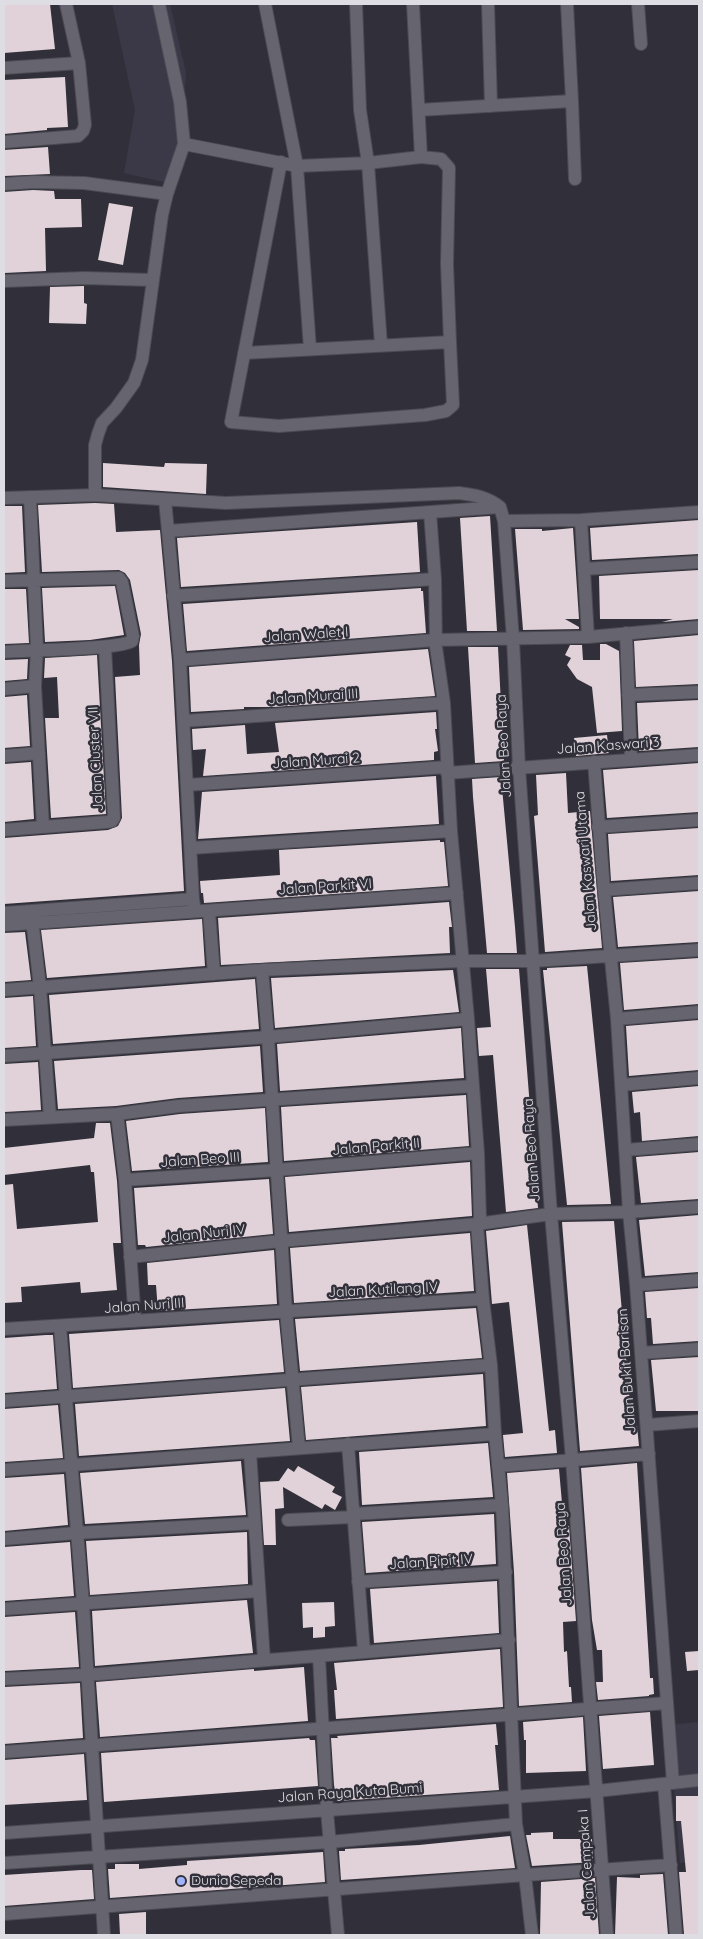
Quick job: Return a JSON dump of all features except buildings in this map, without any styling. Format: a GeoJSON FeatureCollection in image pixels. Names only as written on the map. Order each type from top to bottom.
{"type":"FeatureCollection","features":[{"type":"Feature","properties":{"kind":"street"},"geometry":{"type":"LineString","coordinates":[[4,142],[78,136],[83,131],[85,125],[79,63],[66,4]]}},
{"type":"Feature","properties":{"kind":"street"},"geometry":{"type":"LineString","coordinates":[[94,495],[96,439],[102,423],[116,408],[134,383],[142,360],[152,280],[167,194],[184,144],[180,102],[159,4]]}},
{"type":"Feature","properties":{"kind":"street"},"geometry":{"type":"LineString","coordinates":[[265,4],[297,166],[310,349]]}},
{"type":"Feature","properties":{"kind":"street"},"geometry":{"type":"LineString","coordinates":[[356,4],[360,110],[368,163],[381,345]]}},
{"type":"Feature","properties":{"kind":"street"},"geometry":{"type":"LineString","coordinates":[[413,4],[421,157]]}},
{"type":"Feature","properties":{"kind":"street"},"geometry":{"type":"LineString","coordinates":[[488,4],[492,106]]}},
{"type":"Feature","properties":{"kind":"street"},"geometry":{"type":"LineString","coordinates":[[567,4],[575,179]]}},
{"type":"Feature","properties":{"kind":"street"},"geometry":{"type":"LineString","coordinates":[[638,4],[641,44]]}},
{"type":"Feature","properties":{"kind":"street"},"geometry":{"type":"LineString","coordinates":[[4,68],[79,63]]}},
{"type":"Feature","properties":{"kind":"street"},"geometry":{"type":"LineString","coordinates":[[419,110],[572,101]]}},
{"type":"Feature","properties":{"kind":"street"},"geometry":{"type":"LineString","coordinates":[[184,144],[281,162],[297,166],[368,163],[421,157],[441,159],[448,168],[447,264],[453,405],[446,411],[425,415],[279,426],[232,422],[281,162]]}},
{"type":"Feature","properties":{"kind":"street"},"geometry":{"type":"LineString","coordinates":[[4,184],[34,182],[84,183],[167,194]]}},
{"type":"Feature","properties":{"kind":"street"},"geometry":{"type":"LineString","coordinates":[[4,281],[84,278],[152,280]]}},
{"type":"Feature","properties":{"kind":"street"},"geometry":{"type":"LineString","coordinates":[[244,353],[450,342]]}},
{"type":"Feature","properties":{"kind":"street"},"geometry":{"type":"LineString","coordinates":[[4,498],[94,495],[226,503],[459,493],[479,496],[490,500],[500,507]]}},
{"type":"Feature","properties":{"kind":"street"},"geometry":{"type":"LineString","coordinates":[[30,497],[37,649],[35,686],[43,827]]}},
{"type":"Feature","properties":{"kind":"street"},"geometry":{"type":"LineString","coordinates":[[165,500],[180,660],[194,905]]}},
{"type":"Feature","properties":{"kind":"street"},"geometry":{"type":"LineString","coordinates":[[168,531],[500,507]]}},
{"type":"Feature","properties":{"kind":"street","name":"Jalan Beo Raya"},"geometry":{"type":"LineString","coordinates":[[500,507],[504,521],[513,639],[519,767],[551,1214],[597,1791]]}},
{"type":"Feature","properties":{"kind":"street"},"geometry":{"type":"LineString","coordinates":[[430,512],[435,640],[444,702],[451,831],[478,1153],[480,1218],[477,1224],[483,1300],[491,1364],[502,1505],[516,1824],[525,1875],[532,1935]]}},
{"type":"Feature","properties":{"kind":"street"},"geometry":{"type":"LineString","coordinates":[[504,521],[581,520],[699,512]]}},
{"type":"Feature","properties":{"kind":"street"},"geometry":{"type":"LineString","coordinates":[[581,520],[588,636]]}},
{"type":"Feature","properties":{"kind":"street"},"geometry":{"type":"LineString","coordinates":[[584,569],[699,562]]}},
{"type":"Feature","properties":{"kind":"street"},"geometry":{"type":"LineString","coordinates":[[4,581],[119,578],[122,582],[133,636],[132,641],[128,644],[105,647],[4,652]]}},
{"type":"Feature","properties":{"kind":"street"},"geometry":{"type":"LineString","coordinates":[[173,596],[434,579]]}},
{"type":"Feature","properties":{"kind":"street","name":"Jalan Walet I"},"geometry":{"type":"LineString","coordinates":[[180,660],[435,640],[588,636],[699,627]]}},
{"type":"Feature","properties":{"kind":"street"},"geometry":{"type":"LineString","coordinates":[[626,633],[631,760]]}},
{"type":"Feature","properties":{"kind":"street","name":"Jalan Cluster VII"},"geometry":{"type":"LineString","coordinates":[[4,830],[107,822],[112,821],[114,818],[105,647]]}},
{"type":"Feature","properties":{"kind":"street"},"geometry":{"type":"LineString","coordinates":[[4,689],[35,686]]}},
{"type":"Feature","properties":{"kind":"street"},"geometry":{"type":"LineString","coordinates":[[628,695],[699,692]]}},
{"type":"Feature","properties":{"kind":"street","name":"Jalan Murai III"},"geometry":{"type":"LineString","coordinates":[[184,721],[444,702]]}},
{"type":"Feature","properties":{"kind":"street"},"geometry":{"type":"LineString","coordinates":[[4,756],[39,754]]}},
{"type":"Feature","properties":{"kind":"street","name":"Jalan Kaswari 3"},"geometry":{"type":"LineString","coordinates":[[447,770],[699,755]]}},
{"type":"Feature","properties":{"kind":"street","name":"Jalan Kaswari Utama"},"geometry":{"type":"LineString","coordinates":[[594,762],[610,957]]}},
{"type":"Feature","properties":{"kind":"street","name":"Jalan Murai 2"},"geometry":{"type":"LineString","coordinates":[[187,784],[447,770]]}},
{"type":"Feature","properties":{"kind":"street"},"geometry":{"type":"LineString","coordinates":[[598,827],[699,820]]}},
{"type":"Feature","properties":{"kind":"street"},"geometry":{"type":"LineString","coordinates":[[191,848],[451,831]]}},
{"type":"Feature","properties":{"kind":"street"},"geometry":{"type":"LineString","coordinates":[[604,890],[699,883]]}},
{"type":"Feature","properties":{"kind":"street","name":"Jalan Parkit VI"},"geometry":{"type":"LineString","coordinates":[[32,917],[194,905],[210,911],[457,893]]}},
{"type":"Feature","properties":{"kind":"street"},"geometry":{"type":"LineString","coordinates":[[210,911],[214,974]]}},
{"type":"Feature","properties":{"kind":"street"},"geometry":{"type":"LineString","coordinates":[[4,913],[32,917]]}},
{"type":"Feature","properties":{"kind":"street"},"geometry":{"type":"LineString","coordinates":[[4,925],[32,917]]}},
{"type":"Feature","properties":{"kind":"street"},"geometry":{"type":"LineString","coordinates":[[32,917],[40,987],[50,1117]]}},
{"type":"Feature","properties":{"kind":"street"},"geometry":{"type":"LineString","coordinates":[[4,990],[262,970],[462,960],[534,961],[699,950]]}},
{"type":"Feature","properties":{"kind":"street","name":"Jalan Bukit Barisan"},"geometry":{"type":"LineString","coordinates":[[610,957],[617,1019],[629,1212],[667,1703],[671,1866],[676,1935]]}},
{"type":"Feature","properties":{"kind":"street"},"geometry":{"type":"LineString","coordinates":[[262,970],[277,1170],[280,1241],[299,1448]]}},
{"type":"Feature","properties":{"kind":"street"},"geometry":{"type":"LineString","coordinates":[[617,1019],[699,1012]]}},
{"type":"Feature","properties":{"kind":"street"},"geometry":{"type":"LineString","coordinates":[[4,1056],[268,1037],[468,1019]]}},
{"type":"Feature","properties":{"kind":"street"},"geometry":{"type":"LineString","coordinates":[[621,1085],[699,1078]]}},
{"type":"Feature","properties":{"kind":"street"},"geometry":{"type":"LineString","coordinates":[[4,1120],[117,1114],[179,1106],[473,1086]]}},
{"type":"Feature","properties":{"kind":"street"},"geometry":{"type":"LineString","coordinates":[[117,1114],[125,1180],[135,1321]]}},
{"type":"Feature","properties":{"kind":"street"},"geometry":{"type":"LineString","coordinates":[[626,1150],[699,1144]]}},
{"type":"Feature","properties":{"kind":"street","name":"Jalan Parkit II"},"geometry":{"type":"LineString","coordinates":[[277,1170],[478,1153]]}},
{"type":"Feature","properties":{"kind":"street","name":"Jalan Beo III"},"geometry":{"type":"LineString","coordinates":[[125,1180],[277,1170]]}},
{"type":"Feature","properties":{"kind":"street","name":"Jalan Nuri IV"},"geometry":{"type":"LineString","coordinates":[[130,1257],[280,1241],[477,1224],[551,1214],[629,1212],[699,1207]]}},
{"type":"Feature","properties":{"kind":"street"},"geometry":{"type":"LineString","coordinates":[[636,1285],[699,1280]]}},
{"type":"Feature","properties":{"kind":"street","name":"Jalan Kutilang IV"},"geometry":{"type":"LineString","coordinates":[[286,1311],[483,1300]]}},
{"type":"Feature","properties":{"kind":"street","name":"Jalan Nuri III"},"geometry":{"type":"LineString","coordinates":[[4,1330],[286,1311]]}},
{"type":"Feature","properties":{"kind":"street"},"geometry":{"type":"LineString","coordinates":[[60,1326],[83,1604],[104,1935]]}},
{"type":"Feature","properties":{"kind":"street"},"geometry":{"type":"LineString","coordinates":[[641,1353],[699,1349]]}},
{"type":"Feature","properties":{"kind":"street"},"geometry":{"type":"LineString","coordinates":[[4,1401],[491,1364]]}},
{"type":"Feature","properties":{"kind":"street"},"geometry":{"type":"LineString","coordinates":[[646,1425],[699,1421]]}},
{"type":"Feature","properties":{"kind":"street"},"geometry":{"type":"LineString","coordinates":[[4,1470],[495,1434]]}},
{"type":"Feature","properties":{"kind":"street"},"geometry":{"type":"LineString","coordinates":[[348,1444],[364,1652]]}},
{"type":"Feature","properties":{"kind":"street"},"geometry":{"type":"LineString","coordinates":[[250,1452],[264,1660]]}},
{"type":"Feature","properties":{"kind":"street"},"geometry":{"type":"LineString","coordinates":[[498,1466],[649,1454]]}},
{"type":"Feature","properties":{"kind":"street"},"geometry":{"type":"LineString","coordinates":[[288,1520],[502,1505]]}},
{"type":"Feature","properties":{"kind":"street"},"geometry":{"type":"LineString","coordinates":[[4,1539],[255,1523]]}},
{"type":"Feature","properties":{"kind":"street","name":"Jalan Pipit IV"},"geometry":{"type":"LineString","coordinates":[[358,1582],[506,1572]]}},
{"type":"Feature","properties":{"kind":"street"},"geometry":{"type":"LineString","coordinates":[[4,1609],[259,1591]]}},
{"type":"Feature","properties":{"kind":"street"},"geometry":{"type":"LineString","coordinates":[[4,1679],[509,1640]]}},
{"type":"Feature","properties":{"kind":"street"},"geometry":{"type":"LineString","coordinates":[[319,1656],[327,1811],[338,1935]]}},
{"type":"Feature","properties":{"kind":"street"},"geometry":{"type":"LineString","coordinates":[[4,1752],[510,1713],[667,1703]]}},
{"type":"Feature","properties":{"kind":"street","name":"Jalan Raya Kuta Bumi"},"geometry":{"type":"LineString","coordinates":[[4,1833],[597,1791],[699,1780]]}},
{"type":"Feature","properties":{"kind":"street","name":"Jalan Cempaka I"},"geometry":{"type":"LineString","coordinates":[[597,1791],[607,1935]]}},
{"type":"Feature","properties":{"kind":"street"},"geometry":{"type":"LineString","coordinates":[[4,1863],[330,1842],[516,1824]]}},
{"type":"Feature","properties":{"kind":"street"},"geometry":{"type":"LineString","coordinates":[[4,1914],[525,1875],[671,1866]]}},
{"type":"Feature","properties":{"kind":"shaded area"},"geometry":{"type":"Polygon","coordinates":[[[112,4],[170,4],[186,73],[177,185],[124,173],[135,110],[112,4]]]}},
{"type":"Feature","properties":{"kind":"shaded area"},"geometry":{"type":"Polygon","coordinates":[[[699,1722],[699,1861],[680,1863],[669,1725],[699,1722]]]}},
{"type":"Feature","properties":{"kind":"place","name":"Dunia Sepeda"},"geometry":{"type":"Point","coordinates":[181,1881]}}]}
